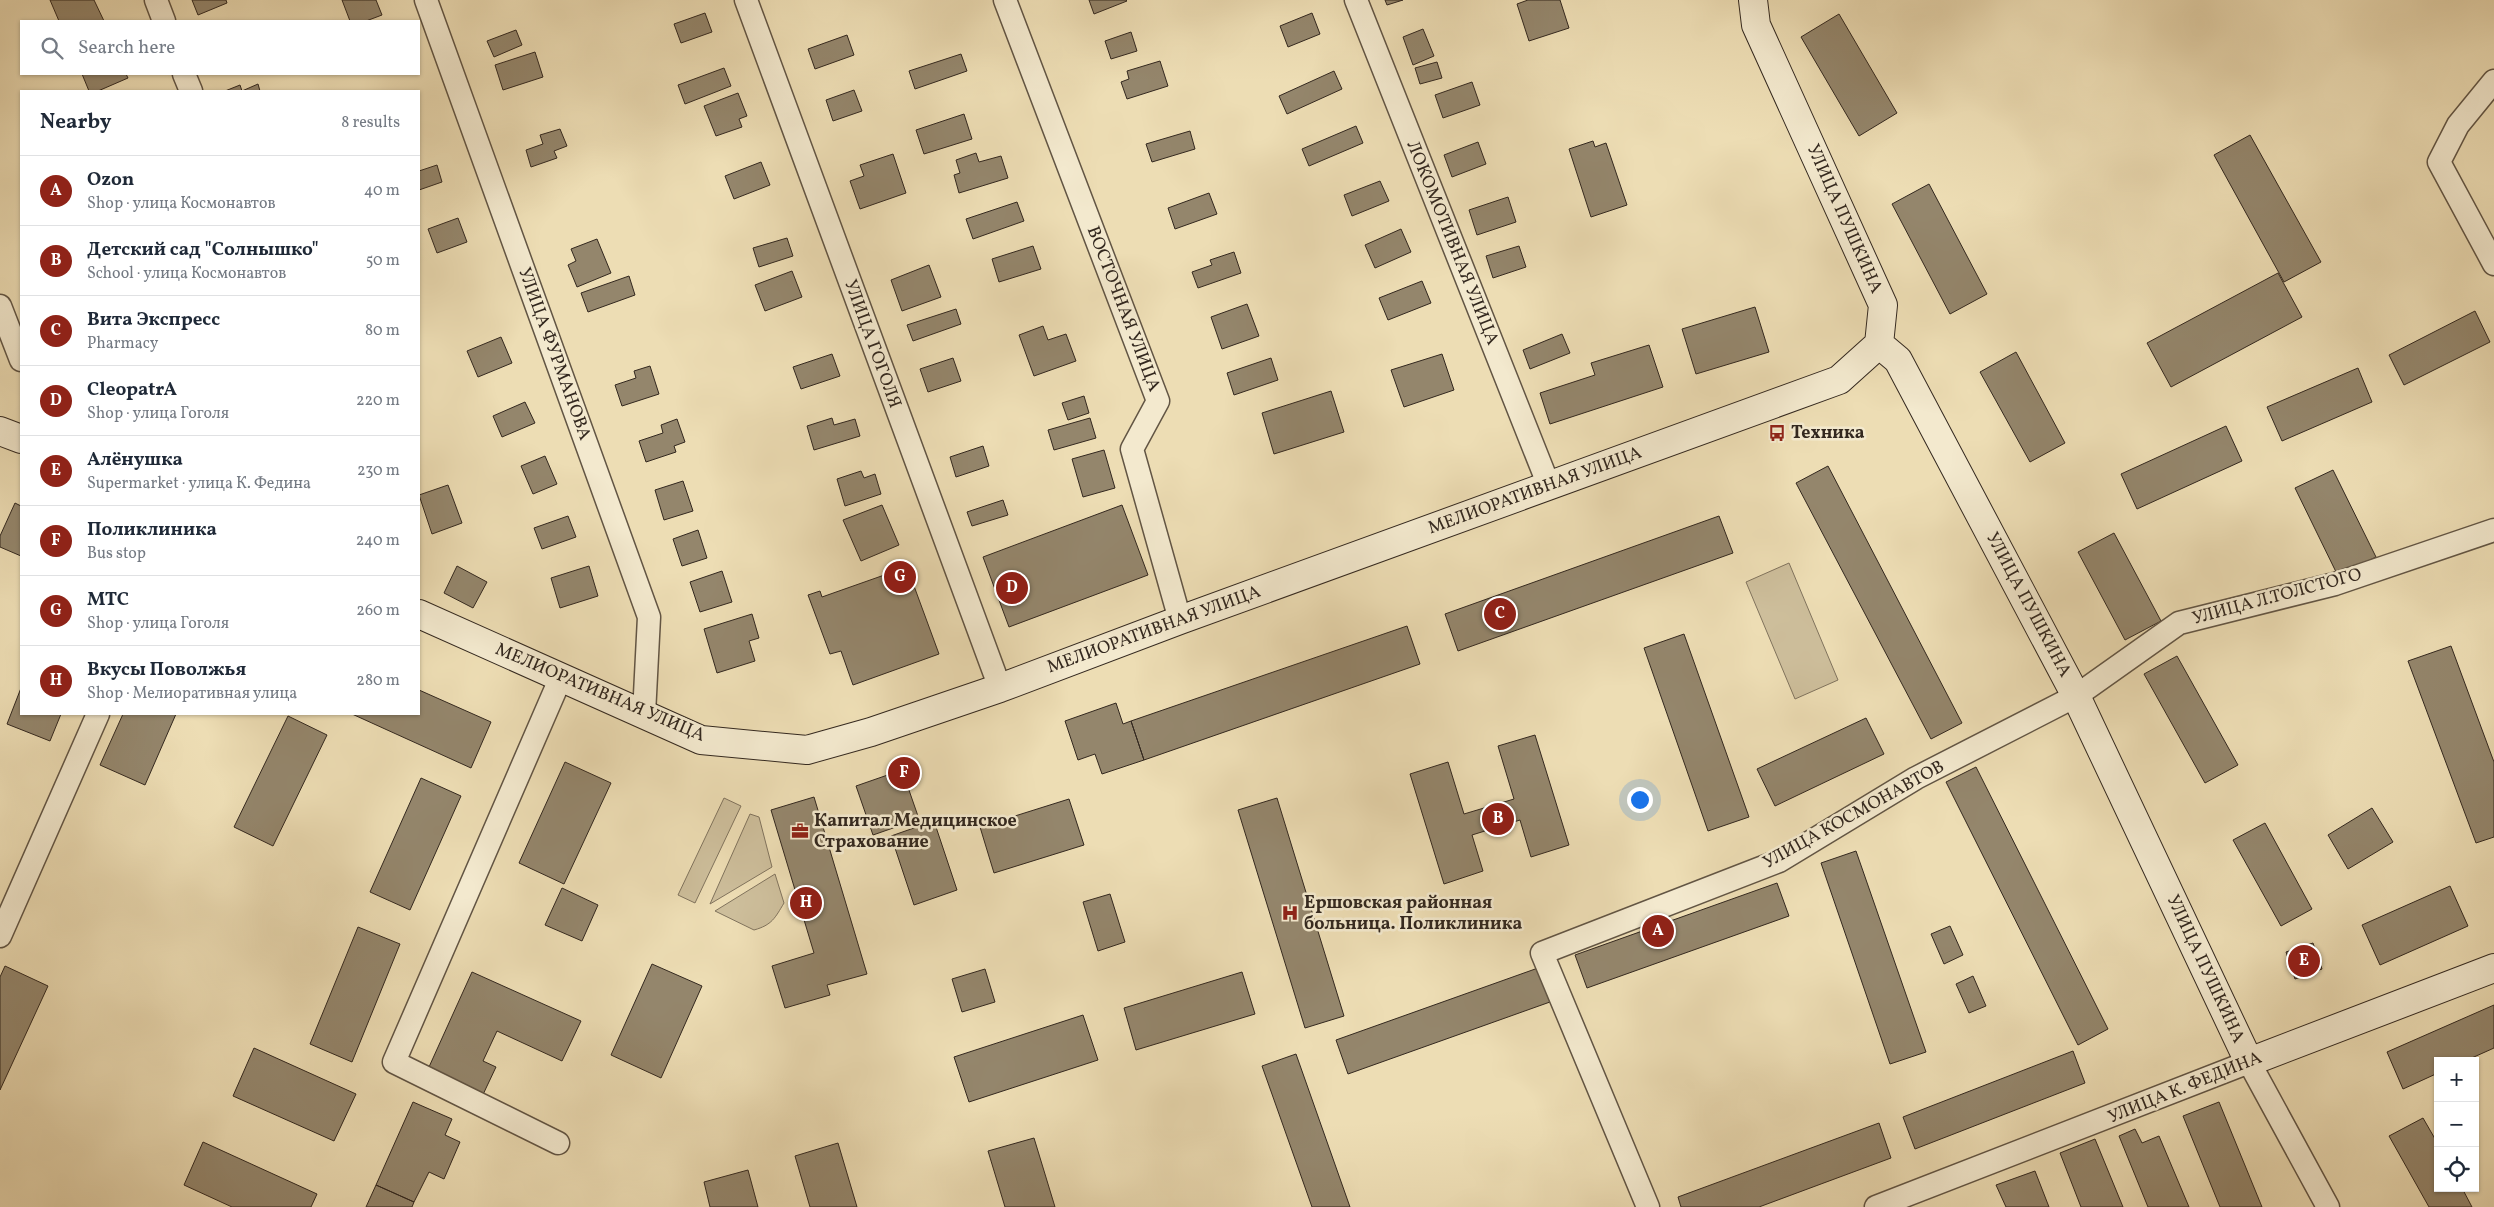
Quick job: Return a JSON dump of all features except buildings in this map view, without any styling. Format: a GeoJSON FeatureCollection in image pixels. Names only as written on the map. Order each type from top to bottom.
{"type":"FeatureCollection","features":[{"type":"Feature","properties":{"kind":"main road","name":"УЛИЦА ПУШКИНА"},"geometry":{"type":"LineString","coordinates":[[1753,0],[1756,26],[1883,305],[1879,344],[1898,360],[2076,696],[2249,1062]]}},
{"type":"Feature","properties":{"kind":"main road","name":"МЕЛИОРАТИВНАЯ УЛИЦА"},"geometry":{"type":"LineString","coordinates":[[420,614],[701,740],[807,750],[871,732],[1000,688],[1180,620],[1839,380],[1879,344]]}},
{"type":"Feature","properties":{"kind":"main road"},"geometry":{"type":"LineString","coordinates":[[0,430],[20,439]]}},
{"type":"Feature","properties":{"kind":"main road","name":"УЛИЦА К. ФЕДИНА"},"geometry":{"type":"LineString","coordinates":[[2249,1062],[2494,968]]}},
{"type":"Feature","properties":{"kind":"street"},"geometry":{"type":"LineString","coordinates":[[156,0],[164,20]]}},
{"type":"Feature","properties":{"kind":"street","name":"УЛИЦА ФУРМАНОВА"},"geometry":{"type":"LineString","coordinates":[[426,0],[649,617],[644,714]]}},
{"type":"Feature","properties":{"kind":"street","name":"УЛИЦА ГОГОЛЯ"},"geometry":{"type":"LineString","coordinates":[[746,0],[1000,688]]}},
{"type":"Feature","properties":{"kind":"street","name":"ВОСТОЧНАЯ УЛИЦА"},"geometry":{"type":"LineString","coordinates":[[1005,0],[1158,401],[1132,449],[1180,620]]}},
{"type":"Feature","properties":{"kind":"street","name":"ЛОКОМОТИВНАЯ УЛИЦА"},"geometry":{"type":"LineString","coordinates":[[1356,0],[1549,486]]}},
{"type":"Feature","properties":{"kind":"street"},"geometry":{"type":"LineString","coordinates":[[184,75],[191,90]]}},
{"type":"Feature","properties":{"kind":"street"},"geometry":{"type":"LineString","coordinates":[[2494,81],[2458,125],[2439,162],[2494,264]]}},
{"type":"Feature","properties":{"kind":"street"},"geometry":{"type":"LineString","coordinates":[[0,306],[20,357]]}},
{"type":"Feature","properties":{"kind":"street","name":"УЛИЦА Л.ТОЛСТОГО"},"geometry":{"type":"LineString","coordinates":[[2076,696],[2179,623],[2335,584],[2494,530]]}},
{"type":"Feature","properties":{"kind":"street"},"geometry":{"type":"LineString","coordinates":[[558,1143],[394,1062],[562,678]]}},
{"type":"Feature","properties":{"kind":"street","name":"УЛИЦА КОСМОНАВТОВ"},"geometry":{"type":"LineString","coordinates":[[1648,1207],[1542,953],[1779,861],[1916,778],[2076,696]]}},
{"type":"Feature","properties":{"kind":"street"},"geometry":{"type":"LineString","coordinates":[[0,936],[98,715]]}},
{"type":"Feature","properties":{"kind":"street","name":"УЛИЦА К. ФЕДИНА"},"geometry":{"type":"LineString","coordinates":[[1876,1207],[2249,1062]]}},
{"type":"Feature","properties":{"kind":"street","name":"УЛИЦА ПУШКИНА"},"geometry":{"type":"LineString","coordinates":[[2249,1062],[2328,1207]]}},
{"type":"Feature","properties":{"kind":"shaded area"},"geometry":{"type":"Polygon","coordinates":[[[1789,563],[1838,680],[1795,699],[1746,582],[1789,563]]]}},
{"type":"Feature","properties":{"kind":"shaded area"},"geometry":{"type":"Polygon","coordinates":[[[724,798],[741,806],[695,903],[678,895],[724,798]]]}},
{"type":"Feature","properties":{"kind":"shaded area"},"geometry":{"type":"Polygon","coordinates":[[[750,814],[759,817],[772,867],[710,904],[750,814]]]}},
{"type":"Feature","properties":{"kind":"shaded area"},"geometry":{"type":"Polygon","coordinates":[[[775,874],[784,903],[775,917],[765,926],[754,930],[715,911],[775,874]]]}},
{"type":"Feature","properties":{"kind":"place","name":"Техника"},"geometry":{"type":"Point","coordinates":[1777,433]}},
{"type":"Feature","properties":{"kind":"place","name":"МТС"},"geometry":{"type":"Point","coordinates":[900,577]}},
{"type":"Feature","properties":{"kind":"place","name":"CleopatrA"},"geometry":{"type":"Point","coordinates":[1012,588]}},
{"type":"Feature","properties":{"kind":"place","name":"Вита Экспресс"},"geometry":{"type":"Point","coordinates":[1500,614]}},
{"type":"Feature","properties":{"kind":"place","name":"Поликлиника"},"geometry":{"type":"Point","coordinates":[904,773]}},
{"type":"Feature","properties":{"kind":"place","name":"Детский сад \"Солнышко\""},"geometry":{"type":"Point","coordinates":[1498,819]}},
{"type":"Feature","properties":{"kind":"place","name":"Капитал Медицинское Страхование"},"geometry":{"type":"Point","coordinates":[800,831]}},
{"type":"Feature","properties":{"kind":"place","name":"Вкусы Поволжья"},"geometry":{"type":"Point","coordinates":[806,903]}},
{"type":"Feature","properties":{"kind":"place","name":"Ершовская районная больница. Поликлиника"},"geometry":{"type":"Point","coordinates":[1290,913]}},
{"type":"Feature","properties":{"kind":"place","name":"Ozon"},"geometry":{"type":"Point","coordinates":[1658,931]}},
{"type":"Feature","properties":{"kind":"place","name":"Алёнушка"},"geometry":{"type":"Point","coordinates":[2304,961]}}]}
